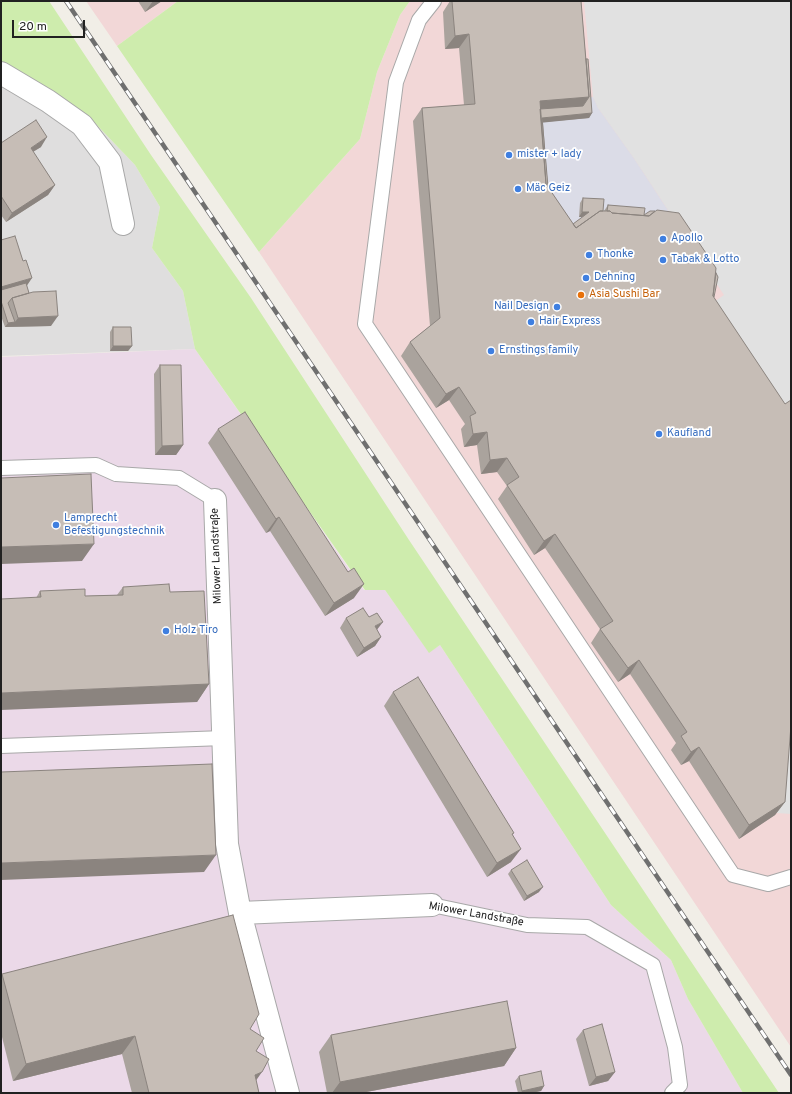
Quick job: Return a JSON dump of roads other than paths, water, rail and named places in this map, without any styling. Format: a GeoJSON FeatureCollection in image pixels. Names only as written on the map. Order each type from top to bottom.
{"type":"FeatureCollection","features":[{"type":"Feature","properties":{"kind":"street"},"geometry":{"type":"LineString","coordinates":[[1,73],[48,101],[82,125],[110,162],[123,224]]}},
{"type":"Feature","properties":{"kind":"street","name":"Milower Landstraße"},"geometry":{"type":"LineString","coordinates":[[215,500],[227,844],[240,913],[288,1093]]}},
{"type":"Feature","properties":{"kind":"street","name":"Milower Landstraße"},"geometry":{"type":"LineString","coordinates":[[240,913],[432,905]]}},
{"type":"Feature","properties":{"kind":"lane"},"geometry":{"type":"LineString","coordinates":[[434,1],[419,20],[396,82],[365,324],[733,875],[768,884],[791,877]]}},
{"type":"Feature","properties":{"kind":"lane","name":"Milower Landstraße"},"geometry":{"type":"LineString","coordinates":[[1,468],[96,465],[116,474],[179,478],[215,500]]}},
{"type":"Feature","properties":{"kind":"lane"},"geometry":{"type":"LineString","coordinates":[[1,746],[224,738]]}},
{"type":"Feature","properties":{"kind":"lane","name":"Milower Landstraße"},"geometry":{"type":"LineString","coordinates":[[432,905],[527,925],[587,927],[653,965],[675,1047],[680,1085],[672,1093]]}},
{"type":"Feature","properties":{"kind":"railway"},"geometry":{"type":"LineString","coordinates":[[66,1],[791,1075]]}},
{"type":"Feature","properties":{"kind":"place","name":"mister + lady"},"geometry":{"type":"Point","coordinates":[509,155]}},
{"type":"Feature","properties":{"kind":"place","name":"Mäc Geiz"},"geometry":{"type":"Point","coordinates":[518,189]}},
{"type":"Feature","properties":{"kind":"place","name":"Apollo"},"geometry":{"type":"Point","coordinates":[663,239]}},
{"type":"Feature","properties":{"kind":"place","name":"Thonke"},"geometry":{"type":"Point","coordinates":[589,255]}},
{"type":"Feature","properties":{"kind":"place","name":"Tabak & Lotto"},"geometry":{"type":"Point","coordinates":[663,260]}},
{"type":"Feature","properties":{"kind":"place","name":"Dehning"},"geometry":{"type":"Point","coordinates":[586,278]}},
{"type":"Feature","properties":{"kind":"place","name":"Asia Sushi Bar"},"geometry":{"type":"Point","coordinates":[581,295]}},
{"type":"Feature","properties":{"kind":"place","name":"Nail Design"},"geometry":{"type":"Point","coordinates":[557,307]}},
{"type":"Feature","properties":{"kind":"place","name":"Hair Express"},"geometry":{"type":"Point","coordinates":[531,322]}},
{"type":"Feature","properties":{"kind":"place","name":"Ernstings family"},"geometry":{"type":"Point","coordinates":[491,351]}},
{"type":"Feature","properties":{"kind":"place","name":"Kaufland"},"geometry":{"type":"Point","coordinates":[659,434]}},
{"type":"Feature","properties":{"kind":"place","name":"Lamprecht Befestigungstechnik"},"geometry":{"type":"Point","coordinates":[56,525]}},
{"type":"Feature","properties":{"kind":"place","name":"Holz Tiro"},"geometry":{"type":"Point","coordinates":[166,631]}}]}
